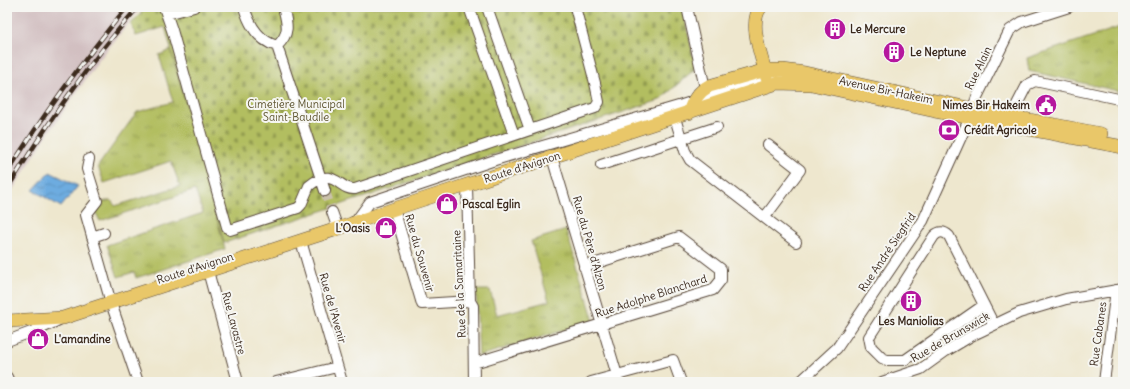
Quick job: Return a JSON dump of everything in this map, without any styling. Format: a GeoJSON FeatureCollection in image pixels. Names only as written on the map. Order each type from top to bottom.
{"type":"FeatureCollection","features":[{"type":"Feature","properties":{"kind":"main road"},"geometry":{"type":"LineString","coordinates":[[705,88],[768,78],[755,28],[758,10],[761,7]]}},
{"type":"Feature","properties":{"kind":"main road","name":"Avenue Bir-Hakeim"},"geometry":{"type":"LineString","coordinates":[[768,78],[783,70],[805,72],[971,113],[1012,116],[1123,138]]}},
{"type":"Feature","properties":{"kind":"main road","name":"Route d'Avignon"},"geometry":{"type":"LineString","coordinates":[[690,107],[768,78]]}},
{"type":"Feature","properties":{"kind":"main road","name":"Avenue Bir-Hakeim"},"geometry":{"type":"LineString","coordinates":[[768,78],[777,83],[807,80],[971,113],[1123,147]]}},
{"type":"Feature","properties":{"kind":"main road","name":"Route d'Avignon"},"geometry":{"type":"LineString","coordinates":[[7,321],[62,318],[110,299],[335,223],[356,221],[675,118],[690,107],[705,88]]}},
{"type":"Feature","properties":{"kind":"main road","name":"Route d'Avignon"},"geometry":{"type":"LineString","coordinates":[[34,319],[44,314],[110,299],[208,271],[301,241],[335,223]]}},
{"type":"Feature","properties":{"kind":"street"},"geometry":{"type":"LineString","coordinates":[[194,7],[166,11],[228,229],[234,229],[298,208],[301,205],[306,190],[309,186],[321,179],[330,178],[347,188],[355,189],[590,111],[598,106],[599,102],[596,83],[575,7]]}},
{"type":"Feature","properties":{"kind":"street"},"geometry":{"type":"LineString","coordinates":[[244,7],[248,19],[259,35],[267,42],[277,46],[325,191]]}},
{"type":"Feature","properties":{"kind":"street"},"geometry":{"type":"LineString","coordinates":[[277,46],[287,30],[283,7]]}},
{"type":"Feature","properties":{"kind":"street"},"geometry":{"type":"LineString","coordinates":[[469,7],[514,135]]}},
{"type":"Feature","properties":{"kind":"street"},"geometry":{"type":"LineString","coordinates":[[487,7],[530,130]]}},
{"type":"Feature","properties":{"kind":"street"},"geometry":{"type":"LineString","coordinates":[[687,7],[705,88]]}},
{"type":"Feature","properties":{"kind":"street","name":"Rue Alain"},"geometry":{"type":"LineString","coordinates":[[971,113],[1010,30],[1022,22],[1069,7]]}},
{"type":"Feature","properties":{"kind":"street"},"geometry":{"type":"LineString","coordinates":[[1012,116],[1027,85],[1035,81],[1123,100]]}},
{"type":"Feature","properties":{"kind":"street"},"geometry":{"type":"LineString","coordinates":[[356,221],[370,209],[515,160],[566,140],[690,107]]}},
{"type":"Feature","properties":{"kind":"street"},"geometry":{"type":"LineString","coordinates":[[971,113],[1123,142]]}},
{"type":"Feature","properties":{"kind":"street","name":"Rue André Siegfrid"},"geometry":{"type":"LineString","coordinates":[[800,382],[837,348],[923,221],[971,113]]}},
{"type":"Feature","properties":{"kind":"street"},"geometry":{"type":"LineString","coordinates":[[675,118],[685,151],[690,160],[796,242]]}},
{"type":"Feature","properties":{"kind":"street"},"geometry":{"type":"LineString","coordinates":[[601,165],[717,127]]}},
{"type":"Feature","properties":{"kind":"street"},"geometry":{"type":"LineString","coordinates":[[765,218],[800,170],[768,145]]}},
{"type":"Feature","properties":{"kind":"street","name":"Rue du Père d'Alzon"},"geometry":{"type":"LineString","coordinates":[[552,157],[618,378]]}},
{"type":"Feature","properties":{"kind":"street"},"geometry":{"type":"LineString","coordinates":[[89,159],[87,169],[97,201],[86,214],[110,299],[138,382]]}},
{"type":"Feature","properties":{"kind":"street","name":"Rue de la Samaritaine"},"geometry":{"type":"LineString","coordinates":[[467,185],[470,301],[473,306],[474,382]]}},
{"type":"Feature","properties":{"kind":"street","name":"Rue du Souvenir"},"geometry":{"type":"LineString","coordinates":[[394,209],[422,304],[470,301]]}},
{"type":"Feature","properties":{"kind":"street"},"geometry":{"type":"LineString","coordinates":[[34,319],[81,309],[335,223]]}},
{"type":"Feature","properties":{"kind":"street"},"geometry":{"type":"LineString","coordinates":[[984,306],[904,360],[887,360],[882,358],[871,347],[869,342],[869,337],[938,232],[943,232],[949,236],[994,325]]}},
{"type":"Feature","properties":{"kind":"street"},"geometry":{"type":"LineString","coordinates":[[92,237],[104,234]]}},
{"type":"Feature","properties":{"kind":"street","name":"Rue Adolphe Blanchard"},"geometry":{"type":"LineString","coordinates":[[474,363],[714,290],[721,280],[721,269],[679,237],[584,267]]}},
{"type":"Feature","properties":{"kind":"street","name":"Rue de l'Avenir"},"geometry":{"type":"LineString","coordinates":[[301,241],[342,382]]}},
{"type":"Feature","properties":{"kind":"street","name":"Rue Lavastre"},"geometry":{"type":"LineString","coordinates":[[208,271],[238,382]]}},
{"type":"Feature","properties":{"kind":"street","name":"Rue de Brunswick"},"geometry":{"type":"LineString","coordinates":[[882,382],[921,369],[971,336],[1018,313],[1066,299],[1120,289]]}},
{"type":"Feature","properties":{"kind":"street","name":"Rue Cabanes"},"geometry":{"type":"LineString","coordinates":[[1104,382],[1120,289]]}},
{"type":"Feature","properties":{"kind":"street","name":"Route d'Avignon"},"geometry":{"type":"LineString","coordinates":[[7,341],[42,328],[62,318]]}},
{"type":"Feature","properties":{"kind":"street","name":"Route d'Avignon"},"geometry":{"type":"LineString","coordinates":[[7,328],[34,319]]}},
{"type":"Feature","properties":{"kind":"street"},"geometry":{"type":"LineString","coordinates":[[591,382],[618,378],[673,360],[681,382]]}},
{"type":"Feature","properties":{"kind":"street"},"geometry":{"type":"LineString","coordinates":[[276,382],[337,367]]}},
{"type":"Feature","properties":{"kind":"street"},"geometry":{"type":"LineString","coordinates":[[7,377],[9,382]]}},
{"type":"Feature","properties":{"kind":"shaded area"},"geometry":{"type":"Polygon","coordinates":[[[7,7],[142,7],[100,59],[48,134],[7,199],[7,7]]]}},
{"type":"Feature","properties":{"kind":"green space","name":"Cimetière Municipal Saint-Baudile"},"geometry":{"type":"Polygon","coordinates":[[[146,7],[682,7],[696,68],[660,100],[224,243],[165,27],[136,36],[131,24],[146,7]]]}},
{"type":"Feature","properties":{"kind":"green space"},"geometry":{"type":"Polygon","coordinates":[[[1123,26],[1123,92],[1029,71],[1027,58],[1123,26]]]}},
{"type":"Feature","properties":{"kind":"green space"},"geometry":{"type":"Polygon","coordinates":[[[171,50],[225,249],[136,278],[134,272],[118,277],[107,245],[203,213],[195,190],[100,221],[96,213],[102,202],[111,200],[115,206],[180,186],[171,161],[104,183],[98,166],[137,112],[173,102],[159,55],[171,50]]]}},
{"type":"Feature","properties":{"kind":"green space"},"geometry":{"type":"Polygon","coordinates":[[[566,230],[594,321],[479,356],[476,290],[490,290],[497,315],[549,301],[531,241],[566,230]]]}},
{"type":"Feature","properties":{"kind":"water"},"geometry":{"type":"Polygon","coordinates":[[[50,172],[78,186],[61,207],[33,190],[50,172]]]}},
{"type":"Feature","properties":{"kind":"tunnel"},"geometry":{"type":"LineString","coordinates":[[325,191],[332,212]]}},
{"type":"Feature","properties":{"kind":"railway"},"geometry":{"type":"LineString","coordinates":[[7,173],[64,88],[127,7]]}},
{"type":"Feature","properties":{"kind":"railway"},"geometry":{"type":"LineString","coordinates":[[7,189],[68,95],[102,50],[138,7]]}},
{"type":"Feature","properties":{"kind":"place","name":"Le Mercure"},"geometry":{"type":"Point","coordinates":[835,29]}},
{"type":"Feature","properties":{"kind":"place","name":"Le Neptune"},"geometry":{"type":"Point","coordinates":[894,52]}},
{"type":"Feature","properties":{"kind":"place","name":"Nimes Bir Hakeim"},"geometry":{"type":"Point","coordinates":[1046,105]}},
{"type":"Feature","properties":{"kind":"place","name":"Crédit Agricole"},"geometry":{"type":"Point","coordinates":[949,130]}},
{"type":"Feature","properties":{"kind":"place","name":"Pascal Eglin"},"geometry":{"type":"Point","coordinates":[447,204]}},
{"type":"Feature","properties":{"kind":"place","name":"L'Oasis"},"geometry":{"type":"Point","coordinates":[386,228]}},
{"type":"Feature","properties":{"kind":"place","name":"Les Maniolias"},"geometry":{"type":"Point","coordinates":[911,301]}},
{"type":"Feature","properties":{"kind":"place","name":"L'amandine"},"geometry":{"type":"Point","coordinates":[38,339]}}]}
